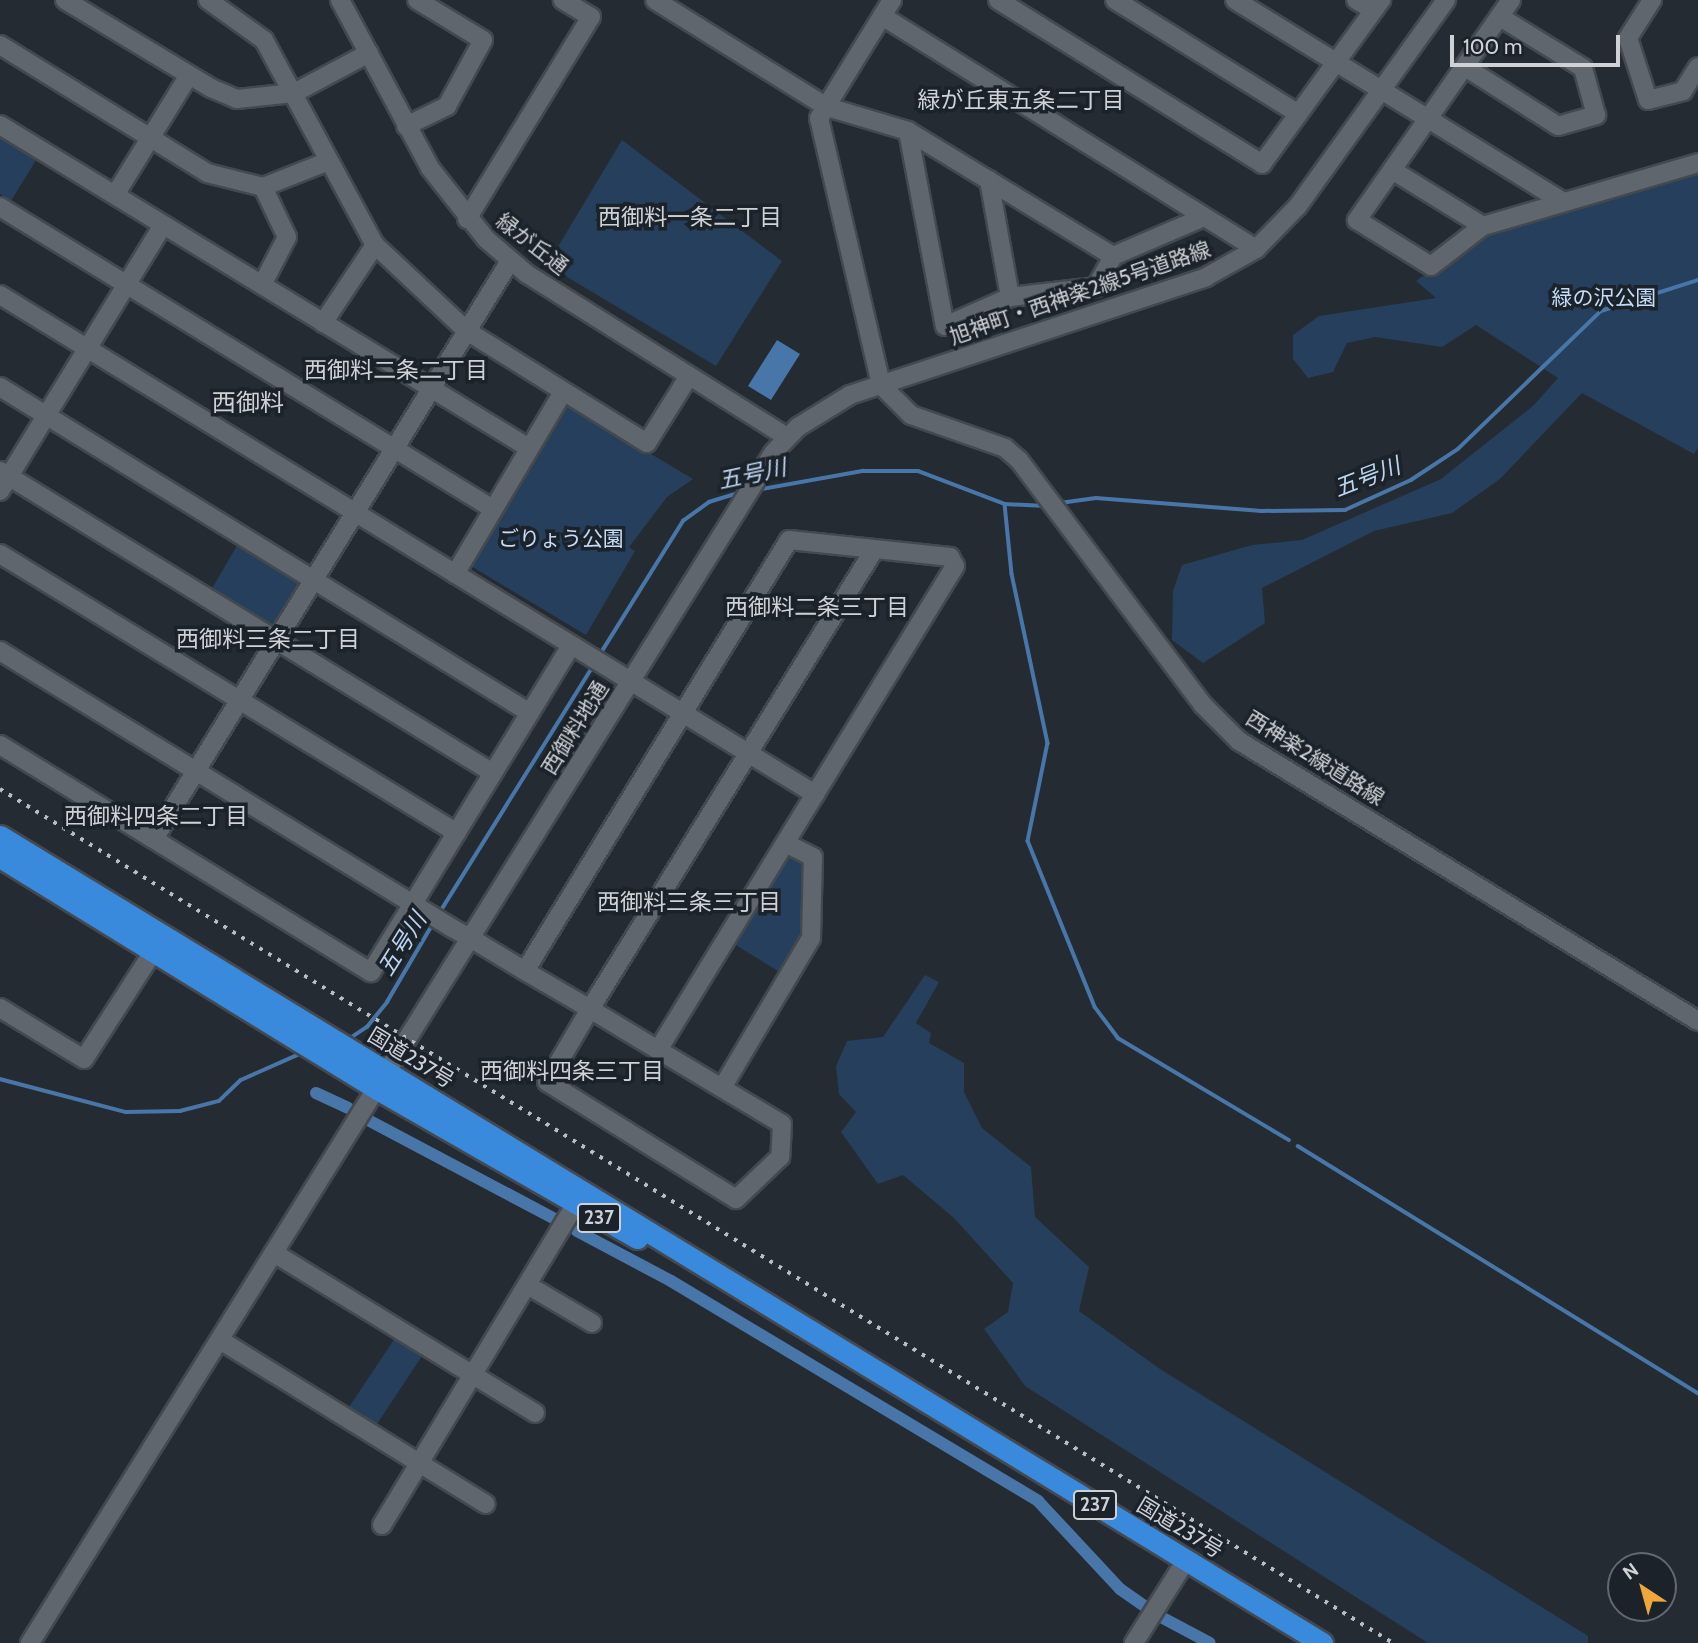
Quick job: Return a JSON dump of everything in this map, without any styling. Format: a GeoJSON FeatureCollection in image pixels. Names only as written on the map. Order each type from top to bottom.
{"type":"FeatureCollection","features":[{"type":"Feature","properties":{"kind":"highway","name":"国道237号"},"geometry":{"type":"LineString","coordinates":[[0,836],[300,1043],[343,1058],[382,1080],[868,1366],[1322,1643]]}},
{"type":"Feature","properties":{"kind":"highway","name":"国道237号"},"geometry":{"type":"LineString","coordinates":[[0,857],[321,1033],[343,1058]]}},
{"type":"Feature","properties":{"kind":"street"},"geometry":{"type":"LineString","coordinates":[[65,0],[189,75],[237,99],[294,93],[369,52]]}},
{"type":"Feature","properties":{"kind":"street","name":"緑が丘通"},"geometry":{"type":"LineString","coordinates":[[340,0],[406,126],[467,219],[510,261],[787,437]]}},
{"type":"Feature","properties":{"kind":"street"},"geometry":{"type":"LineString","coordinates":[[406,126],[447,106],[483,40],[417,0]]}},
{"type":"Feature","properties":{"kind":"street"},"geometry":{"type":"LineString","coordinates":[[467,219],[591,17],[563,0]]}},
{"type":"Feature","properties":{"kind":"street"},"geometry":{"type":"LineString","coordinates":[[655,0],[827,107],[908,131],[1113,257]]}},
{"type":"Feature","properties":{"kind":"street"},"geometry":{"type":"LineString","coordinates":[[881,385],[820,118],[892,0]]}},
{"type":"Feature","properties":{"kind":"street"},"geometry":{"type":"LineString","coordinates":[[998,0],[1262,164],[1377,5],[1356,0]]}},
{"type":"Feature","properties":{"kind":"street"},"geometry":{"type":"LineString","coordinates":[[1115,0],[1298,114]]}},
{"type":"Feature","properties":{"kind":"street"},"geometry":{"type":"LineString","coordinates":[[1235,0],[1563,202]]}},
{"type":"Feature","properties":{"kind":"street","name":"旭神町・西神楽2線5号道路線"},"geometry":{"type":"LineString","coordinates":[[787,437],[823,410],[881,385],[1206,277],[1256,249],[1298,206],[1446,0]]}},
{"type":"Feature","properties":{"kind":"street"},"geometry":{"type":"LineString","coordinates":[[1511,0],[1357,220],[1431,266],[1483,226],[1698,163]]}},
{"type":"Feature","properties":{"kind":"street"},"geometry":{"type":"LineString","coordinates":[[1652,0],[1628,38],[1648,100],[1683,91],[1698,67]]}},
{"type":"Feature","properties":{"kind":"street"},"geometry":{"type":"LineString","coordinates":[[215,2],[264,40],[375,245],[467,331],[647,443],[689,376]]}},
{"type":"Feature","properties":{"kind":"street"},"geometry":{"type":"LineString","coordinates":[[882,16],[1256,249]]}},
{"type":"Feature","properties":{"kind":"street"},"geometry":{"type":"LineString","coordinates":[[1465,67],[1558,126],[1596,115],[1583,68],[1500,17]]}},
{"type":"Feature","properties":{"kind":"street"},"geometry":{"type":"LineString","coordinates":[[0,45],[207,173],[263,187],[328,161]]}},
{"type":"Feature","properties":{"kind":"street"},"geometry":{"type":"LineString","coordinates":[[115,195],[189,75]]}},
{"type":"Feature","properties":{"kind":"street"},"geometry":{"type":"LineString","coordinates":[[0,125],[529,449]]}},
{"type":"Feature","properties":{"kind":"street"},"geometry":{"type":"LineString","coordinates":[[908,131],[945,326],[1010,297],[1096,287],[1113,257],[1204,217]]}},
{"type":"Feature","properties":{"kind":"street"},"geometry":{"type":"LineString","coordinates":[[1392,170],[1483,226]]}},
{"type":"Feature","properties":{"kind":"street"},"geometry":{"type":"LineString","coordinates":[[989,180],[1010,297]]}},
{"type":"Feature","properties":{"kind":"street"},"geometry":{"type":"LineString","coordinates":[[262,285],[287,237],[263,187]]}},
{"type":"Feature","properties":{"kind":"street"},"geometry":{"type":"LineString","coordinates":[[0,207],[493,509]]}},
{"type":"Feature","properties":{"kind":"street"},"geometry":{"type":"LineString","coordinates":[[163,225],[46,416],[3,480],[277,641],[493,774]]}},
{"type":"Feature","properties":{"kind":"street"},"geometry":{"type":"LineString","coordinates":[[323,323],[375,245]]}},
{"type":"Feature","properties":{"kind":"street"},"geometry":{"type":"LineString","coordinates":[[155,839],[510,261]]}},
{"type":"Feature","properties":{"kind":"street"},"geometry":{"type":"LineString","coordinates":[[0,295],[815,794]]}},
{"type":"Feature","properties":{"kind":"street","name":"西神楽2線道路線"},"geometry":{"type":"LineString","coordinates":[[881,385],[911,415],[1004,448],[1043,491],[1203,705],[1239,741],[1698,1021]]}},
{"type":"Feature","properties":{"kind":"street"},"geometry":{"type":"LineString","coordinates":[[0,387],[530,713]]}},
{"type":"Feature","properties":{"kind":"street"},"geometry":{"type":"LineString","coordinates":[[455,574],[563,392]]}},
{"type":"Feature","properties":{"kind":"street","name":"西御料地通"},"geometry":{"type":"LineString","coordinates":[[472,939],[755,477],[787,437]]}},
{"type":"Feature","properties":{"kind":"street"},"geometry":{"type":"LineString","coordinates":[[525,971],[789,540],[950,557],[955,566],[658,1050]]}},
{"type":"Feature","properties":{"kind":"street"},"geometry":{"type":"LineString","coordinates":[[0,651],[452,928],[590,1009],[782,1124],[780,1157],[736,1199],[547,1082],[590,1009],[874,550]]}},
{"type":"Feature","properties":{"kind":"street"},"geometry":{"type":"LineString","coordinates":[[0,554],[457,833]]}},
{"type":"Feature","properties":{"kind":"street"},"geometry":{"type":"LineString","coordinates":[[0,745],[371,972],[419,908],[457,833],[530,713],[578,649]]}},
{"type":"Feature","properties":{"kind":"street"},"geometry":{"type":"LineString","coordinates":[[722,1088],[811,938],[813,857],[785,843]]}},
{"type":"Feature","properties":{"kind":"street"},"geometry":{"type":"LineString","coordinates":[[30,1643],[472,939]]}},
{"type":"Feature","properties":{"kind":"street"},"geometry":{"type":"LineString","coordinates":[[0,1008],[84,1059],[157,944]]}},
{"type":"Feature","properties":{"kind":"street"},"geometry":{"type":"LineString","coordinates":[[382,1525],[580,1198]]}},
{"type":"Feature","properties":{"kind":"street"},"geometry":{"type":"LineString","coordinates":[[274,1253],[535,1413]]}},
{"type":"Feature","properties":{"kind":"street"},"geometry":{"type":"LineString","coordinates":[[529,1286],[592,1323]]}},
{"type":"Feature","properties":{"kind":"street"},"geometry":{"type":"LineString","coordinates":[[220,1340],[486,1504]]}},
{"type":"Feature","properties":{"kind":"street"},"geometry":{"type":"LineString","coordinates":[[1134,1643],[1186,1560]]}},
{"type":"Feature","properties":{"kind":"green space"},"geometry":{"type":"Polygon","coordinates":[[[0,134],[38,157],[11,201],[0,194],[0,134]]]}},
{"type":"Feature","properties":{"kind":"green space"},"geometry":{"type":"Polygon","coordinates":[[[622,140],[782,261],[716,366],[547,265],[622,140]]]}},
{"type":"Feature","properties":{"kind":"green space","name":"緑の沢公園"},"geometry":{"type":"Polygon","coordinates":[[[1698,174],[1698,448],[1694,454],[1582,393],[1500,479],[1452,513],[1374,531],[1262,588],[1265,623],[1203,663],[1172,640],[1173,591],[1182,565],[1252,545],[1302,540],[1441,479],[1533,406],[1558,378],[1476,325],[1442,347],[1375,337],[1347,343],[1333,372],[1308,378],[1293,359],[1293,335],[1319,316],[1436,298],[1416,281],[1482,234],[1698,174]]]}},
{"type":"Feature","properties":{"kind":"green space","name":"ごりょう公園"},"geometry":{"type":"Polygon","coordinates":[[[569,405],[693,479],[667,497],[629,547],[635,551],[586,635],[471,566],[470,557],[560,406],[569,405]]]}},
{"type":"Feature","properties":{"kind":"green space"},"geometry":{"type":"Polygon","coordinates":[[[238,544],[296,580],[299,587],[276,624],[269,626],[211,590],[238,544]]]}},
{"type":"Feature","properties":{"kind":"green space"},"geometry":{"type":"Polygon","coordinates":[[[791,855],[807,868],[803,938],[781,973],[731,942],[784,856],[791,855]]]}},
{"type":"Feature","properties":{"kind":"green space"},"geometry":{"type":"Polygon","coordinates":[[[925,975],[939,982],[916,1023],[931,1033],[929,1043],[964,1063],[964,1092],[982,1128],[1031,1167],[1035,1217],[1089,1267],[1079,1311],[1160,1369],[1588,1636],[1588,1643],[1428,1643],[1025,1386],[984,1329],[1008,1312],[1013,1283],[954,1218],[903,1175],[878,1184],[841,1132],[856,1112],[839,1094],[836,1066],[847,1041],[883,1037],[925,975]]]}},
{"type":"Feature","properties":{"kind":"green space"},"geometry":{"type":"Polygon","coordinates":[[[395,1338],[422,1356],[377,1424],[349,1407],[395,1338]]]}},
{"type":"Feature","properties":{"kind":"shaded area"},"geometry":{"type":"Polygon","coordinates":[[[777,340],[800,354],[771,400],[748,386],[777,340]]]}},
{"type":"Feature","properties":{"kind":"waterway","name":"五号川"},"geometry":{"type":"LineString","coordinates":[[1060,503],[1096,498],[1261,511],[1345,510],[1411,480],[1458,449],[1601,311],[1698,280]]}},
{"type":"Feature","properties":{"kind":"waterway","name":"五号川"},"geometry":{"type":"LineString","coordinates":[[757,490],[863,471],[918,471],[1005,504],[1046,506]]}},
{"type":"Feature","properties":{"kind":"waterway","name":"五号川"},"geometry":{"type":"LineString","coordinates":[[599,656],[683,521],[709,502],[742,492]]}},
{"type":"Feature","properties":{"kind":"waterway"},"geometry":{"type":"LineString","coordinates":[[1005,504],[1012,574],[1048,743],[1028,841],[1095,1007],[1118,1038],[1289,1140]]}},
{"type":"Feature","properties":{"kind":"waterway","name":"五号川"},"geometry":{"type":"LineString","coordinates":[[440,912],[593,666]]}},
{"type":"Feature","properties":{"kind":"waterway","name":"五号川"},"geometry":{"type":"LineString","coordinates":[[349,1039],[367,1027],[387,1002],[434,922]]}},
{"type":"Feature","properties":{"kind":"waterway","name":"五号川"},"geometry":{"type":"LineString","coordinates":[[0,1079],[126,1112],[180,1111],[219,1101],[241,1080],[302,1053]]}},
{"type":"Feature","properties":{"kind":"waterway"},"geometry":{"type":"LineString","coordinates":[[316,1093],[348,1108]]}},
{"type":"Feature","properties":{"kind":"waterway"},"geometry":{"type":"LineString","coordinates":[[368,1120],[555,1219]]}},
{"type":"Feature","properties":{"kind":"waterway"},"geometry":{"type":"LineString","coordinates":[[1298,1146],[1698,1393]]}},
{"type":"Feature","properties":{"kind":"waterway"},"geometry":{"type":"LineString","coordinates":[[577,1231],[671,1281],[1038,1501],[1120,1589],[1147,1608]]}},
{"type":"Feature","properties":{"kind":"waterway"},"geometry":{"type":"LineString","coordinates":[[1161,1617],[1210,1643]]}},
{"type":"Feature","properties":{"kind":"railway"},"geometry":{"type":"LineString","coordinates":[[0,789],[1393,1643]]}},
{"type":"Feature","properties":{"kind":"district","name":"緑が丘東五条二丁目"},"geometry":{"type":"Point","coordinates":[1021,100]}},
{"type":"Feature","properties":{"kind":"district","name":"西御料一条二丁目"},"geometry":{"type":"Point","coordinates":[690,217]}},
{"type":"Feature","properties":{"kind":"district","name":"西御料二条二丁目"},"geometry":{"type":"Point","coordinates":[396,370]}},
{"type":"Feature","properties":{"kind":"district","name":"西御料"},"geometry":{"type":"Point","coordinates":[248,403]}},
{"type":"Feature","properties":{"kind":"district","name":"西御料二条三丁目"},"geometry":{"type":"Point","coordinates":[817,607]}},
{"type":"Feature","properties":{"kind":"district","name":"西御料三条二丁目"},"geometry":{"type":"Point","coordinates":[268,639]}},
{"type":"Feature","properties":{"kind":"district","name":"西御料四条二丁目"},"geometry":{"type":"Point","coordinates":[156,816]}},
{"type":"Feature","properties":{"kind":"district","name":"西御料三条三丁目"},"geometry":{"type":"Point","coordinates":[689,902]}},
{"type":"Feature","properties":{"kind":"district","name":"西御料四条三丁目"},"geometry":{"type":"Point","coordinates":[572,1071]}}]}
